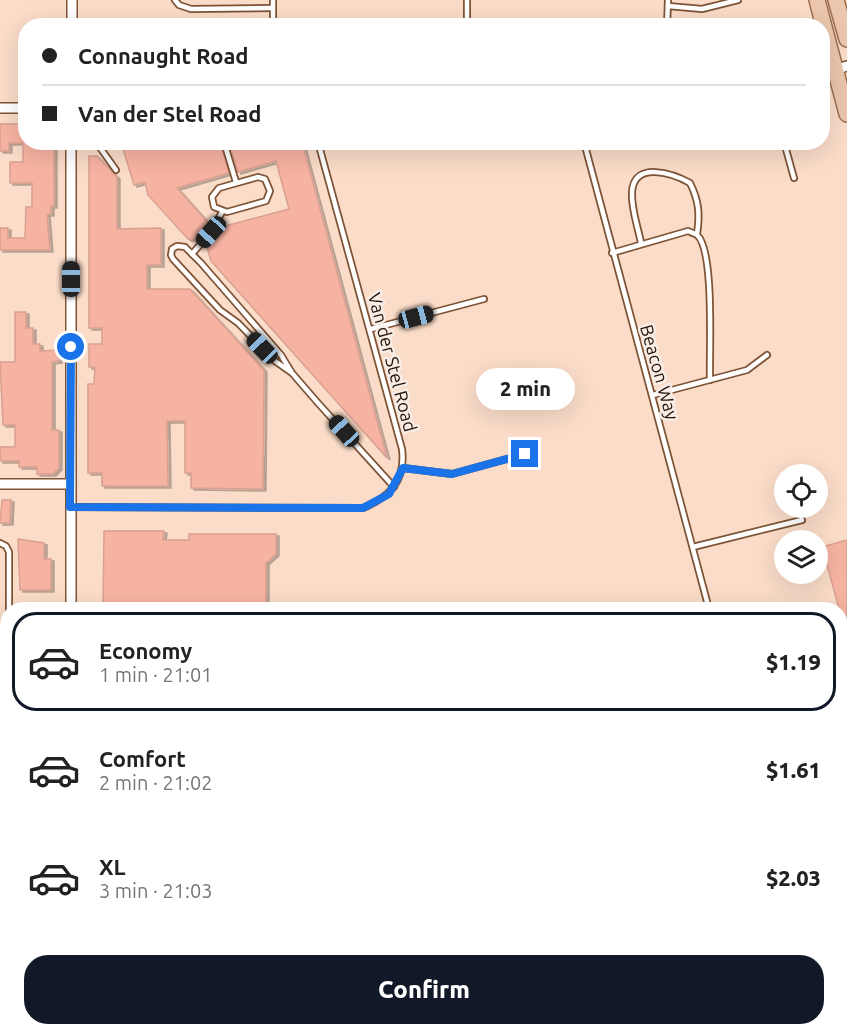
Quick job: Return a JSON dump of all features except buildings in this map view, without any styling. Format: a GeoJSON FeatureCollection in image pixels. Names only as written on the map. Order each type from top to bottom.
{"type":"FeatureCollection","features":[{"type":"Feature","properties":{"kind":"main road"},"geometry":{"type":"LineString","coordinates":[[817,0],[822,18]]}},
{"type":"Feature","properties":{"kind":"main road"},"geometry":{"type":"LineString","coordinates":[[836,0],[847,39]]}},
{"type":"Feature","properties":{"kind":"main road"},"geometry":{"type":"LineString","coordinates":[[830,51],[847,114]]}},
{"type":"Feature","properties":{"kind":"street"},"geometry":{"type":"LineString","coordinates":[[72,0],[72,18]]}},
{"type":"Feature","properties":{"kind":"street"},"geometry":{"type":"LineString","coordinates":[[0,108],[18,108]]}},
{"type":"Feature","properties":{"kind":"street"},"geometry":{"type":"LineString","coordinates":[[71,150],[71,602]]}},
{"type":"Feature","properties":{"kind":"street"},"geometry":{"type":"LineString","coordinates":[[0,484],[70,484]]}},
{"type":"Feature","properties":{"kind":"lane"},"geometry":{"type":"LineString","coordinates":[[175,0],[179,5],[191,9],[273,8]]}},
{"type":"Feature","properties":{"kind":"lane"},"geometry":{"type":"LineString","coordinates":[[273,0],[273,18]]}},
{"type":"Feature","properties":{"kind":"lane"},"geometry":{"type":"LineString","coordinates":[[467,0],[467,18]]}},
{"type":"Feature","properties":{"kind":"lane"},"geometry":{"type":"LineString","coordinates":[[668,0],[668,18]]}},
{"type":"Feature","properties":{"kind":"lane"},"geometry":{"type":"LineString","coordinates":[[668,6],[702,9],[738,0]]}},
{"type":"Feature","properties":{"kind":"lane"},"geometry":{"type":"LineString","coordinates":[[102,150],[116,170]]}},
{"type":"Feature","properties":{"kind":"lane"},"geometry":{"type":"LineString","coordinates":[[226,150],[236,182]]}},
{"type":"Feature","properties":{"kind":"lane","name":"Van der Stel Road"},"geometry":{"type":"LineString","coordinates":[[320,150],[371,329],[402,449],[403,468]]}},
{"type":"Feature","properties":{"kind":"lane","name":"Beacon Way"},"geometry":{"type":"LineString","coordinates":[[586,150],[707,602]]}},
{"type":"Feature","properties":{"kind":"lane"},"geometry":{"type":"LineString","coordinates":[[786,150],[794,178]]}},
{"type":"Feature","properties":{"kind":"lane"},"geometry":{"type":"LineString","coordinates":[[641,243],[632,190],[637,180],[649,173],[662,171],[690,183],[697,197],[700,215],[697,234],[709,273],[710,380]]}},
{"type":"Feature","properties":{"kind":"lane"},"geometry":{"type":"LineString","coordinates":[[192,254],[211,232],[222,212],[269,198],[267,182],[261,177],[219,188],[212,197],[214,207],[222,212]]}},
{"type":"Feature","properties":{"kind":"lane"},"geometry":{"type":"LineString","coordinates":[[612,253],[688,231],[697,234]]}},
{"type":"Feature","properties":{"kind":"lane"},"geometry":{"type":"LineString","coordinates":[[292,373],[275,361],[238,324],[220,310],[173,259],[170,252],[174,248],[182,245],[192,254],[281,355],[292,373],[394,487]]}},
{"type":"Feature","properties":{"kind":"lane"},"geometry":{"type":"LineString","coordinates":[[371,329],[484,299]]}},
{"type":"Feature","properties":{"kind":"lane"},"geometry":{"type":"LineString","coordinates":[[653,395],[751,368],[767,355]]}},
{"type":"Feature","properties":{"kind":"lane"},"geometry":{"type":"LineString","coordinates":[[70,507],[363,508],[380,501],[394,487],[403,468],[452,474],[525,454]]}},
{"type":"Feature","properties":{"kind":"lane"},"geometry":{"type":"LineString","coordinates":[[693,547],[802,520]]}},
{"type":"Feature","properties":{"kind":"lane"},"geometry":{"type":"LineString","coordinates":[[0,543],[6,546],[9,552],[9,602]]}},
{"type":"Feature","properties":{"kind":"route"},"geometry":{"type":"LineString","coordinates":[[71,347],[70,507],[363,508],[380,501],[389,494],[403,468],[452,474],[525,454]]}}]}
